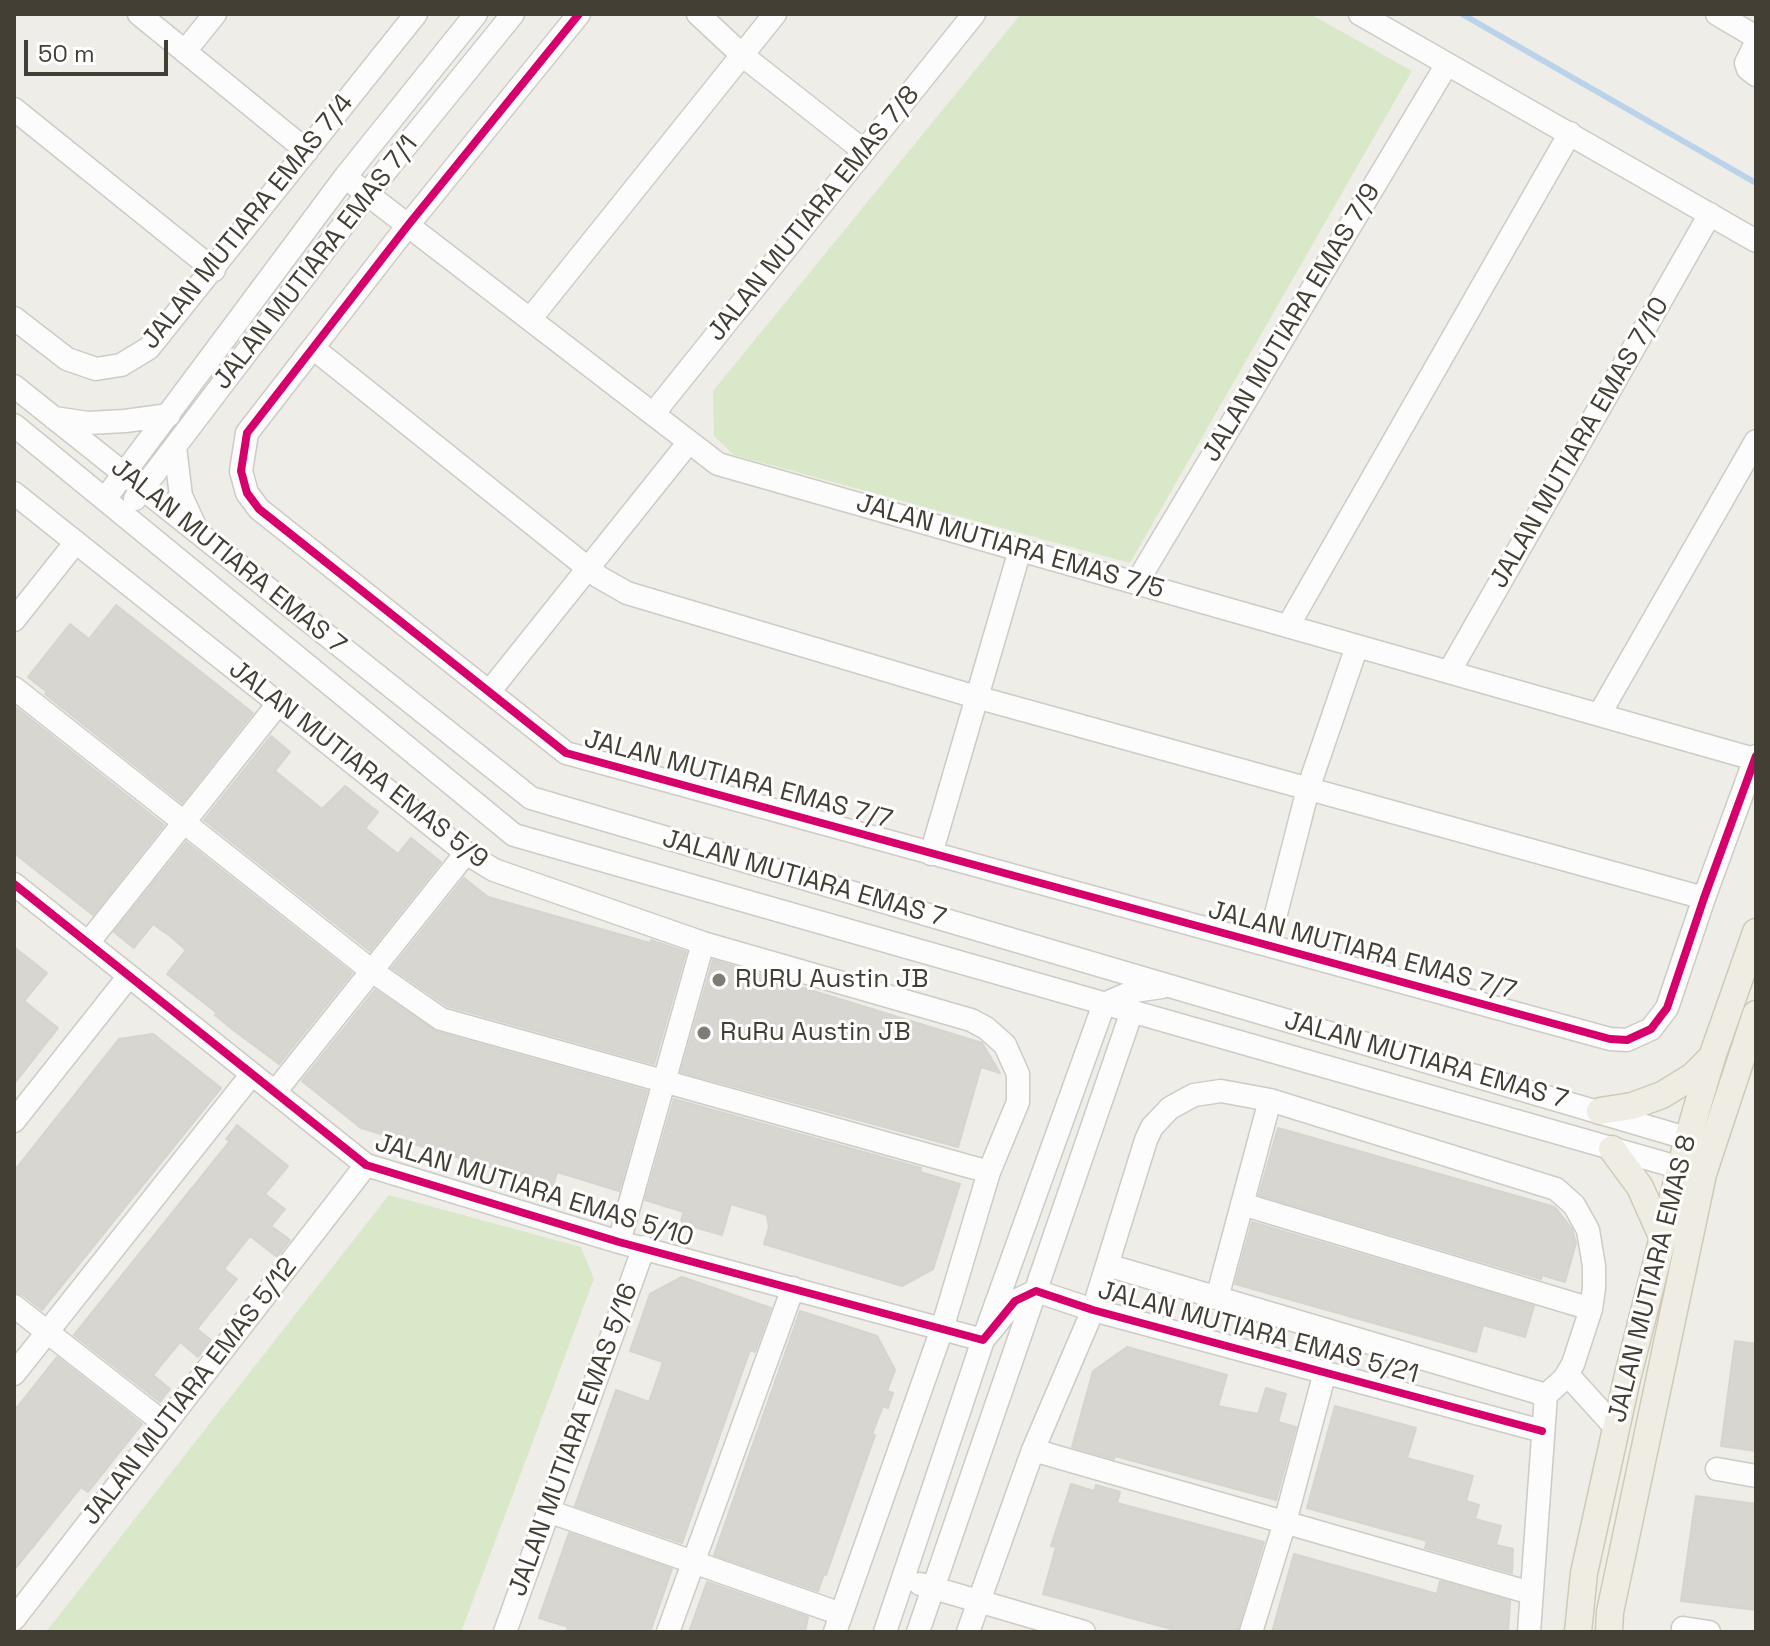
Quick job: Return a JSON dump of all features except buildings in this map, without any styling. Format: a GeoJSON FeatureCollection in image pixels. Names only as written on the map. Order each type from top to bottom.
{"type":"FeatureCollection","features":[{"type":"Feature","properties":{"kind":"main road","name":"JALAN MUTIARA EMAS 8"},"geometry":{"type":"LineString","coordinates":[[1609,1632],[1712,1057],[1756,932]]}},
{"type":"Feature","properties":{"kind":"main road","name":"JALAN MUTIARA EMAS 8"},"geometry":{"type":"LineString","coordinates":[[1699,1142],[1756,1014]]}},
{"type":"Feature","properties":{"kind":"main road"},"geometry":{"type":"LineString","coordinates":[[1600,1111],[1632,1106],[1662,1095],[1693,1076],[1712,1057]]}},
{"type":"Feature","properties":{"kind":"main road"},"geometry":{"type":"LineString","coordinates":[[1612,1149],[1640,1187],[1663,1239]]}},
{"type":"Feature","properties":{"kind":"main road","name":"JALAN MUTIARA EMAS 8"},"geometry":{"type":"LineString","coordinates":[[1578,1632],[1584,1573],[1616,1428],[1663,1239],[1692,1171]]}},
{"type":"Feature","properties":{"kind":"street"},"geometry":{"type":"LineString","coordinates":[[139,14],[307,151]]}},
{"type":"Feature","properties":{"kind":"street"},"geometry":{"type":"LineString","coordinates":[[185,51],[215,14]]}},
{"type":"Feature","properties":{"kind":"street","name":"JALAN MUTIARA EMAS 7/4"},"geometry":{"type":"LineString","coordinates":[[14,318],[67,359],[96,369],[121,365],[149,348],[416,14]]}},
{"type":"Feature","properties":{"kind":"street","name":"JALAN MUTIARA EMAS 7/1"},"geometry":{"type":"LineString","coordinates":[[105,499],[345,177],[476,14]]}},
{"type":"Feature","properties":{"kind":"street","name":"JALAN MUTIARA EMAS 7/1"},"geometry":{"type":"LineString","coordinates":[[124,515],[367,194],[513,14]]}},
{"type":"Feature","properties":{"kind":"street","name":"JALAN MUTIARA EMAS 7/7"},"geometry":{"type":"LineString","coordinates":[[579,14],[409,224],[247,433],[241,471],[247,493],[259,509],[489,692],[570,755],[1610,1039],[1638,1037],[1660,1020],[1667,1008],[1704,898]]}},
{"type":"Feature","properties":{"kind":"street"},"geometry":{"type":"LineString","coordinates":[[698,14],[742,55],[864,151]]}},
{"type":"Feature","properties":{"kind":"street"},"geometry":{"type":"LineString","coordinates":[[531,318],[775,14]]}},
{"type":"Feature","properties":{"kind":"street","name":"JALAN MUTIARA EMAS 7/8"},"geometry":{"type":"LineString","coordinates":[[653,414],[974,14]]}},
{"type":"Feature","properties":{"kind":"street"},"geometry":{"type":"LineString","coordinates":[[1360,14],[1756,241]]}},
{"type":"Feature","properties":{"kind":"street"},"geometry":{"type":"LineString","coordinates":[[1717,14],[1756,40],[1746,63],[1756,75]]}},
{"type":"Feature","properties":{"kind":"street","name":"JALAN MUTIARA EMAS 7/9"},"geometry":{"type":"LineString","coordinates":[[1137,582],[1447,64]]}},
{"type":"Feature","properties":{"kind":"street"},"geometry":{"type":"LineString","coordinates":[[14,109],[214,270]]}},
{"type":"Feature","properties":{"kind":"street"},"geometry":{"type":"LineString","coordinates":[[1288,626],[1570,133]]}},
{"type":"Feature","properties":{"kind":"street","name":"JALAN MUTIARA EMAS 7/5"},"geometry":{"type":"LineString","coordinates":[[345,177],[718,464],[1755,758]]}},
{"type":"Feature","properties":{"kind":"street","name":"JALAN MUTIARA EMAS 7/10"},"geometry":{"type":"LineString","coordinates":[[1449,672],[1710,214]]}},
{"type":"Feature","properties":{"kind":"street"},"geometry":{"type":"LineString","coordinates":[[313,348],[599,577],[627,593],[976,697],[1704,898],[1755,758]]}},
{"type":"Feature","properties":{"kind":"street","name":"JALAN MUTIARA EMAS 7"},"geometry":{"type":"LineString","coordinates":[[14,386],[531,798],[1699,1142]]}},
{"type":"Feature","properties":{"kind":"street"},"geometry":{"type":"LineString","coordinates":[[53,418],[88,423],[169,415]]}},
{"type":"Feature","properties":{"kind":"street","name":"JALAN MUTIARA EMAS 7"},"geometry":{"type":"LineString","coordinates":[[14,425],[514,835],[1119,1004],[1692,1171]]}},
{"type":"Feature","properties":{"kind":"street"},"geometry":{"type":"LineString","coordinates":[[1599,715],[1756,441]]}},
{"type":"Feature","properties":{"kind":"street"},"geometry":{"type":"LineString","coordinates":[[489,692],[689,442]]}},
{"type":"Feature","properties":{"kind":"street"},"geometry":{"type":"LineString","coordinates":[[175,447],[181,496],[198,532]]}},
{"type":"Feature","properties":{"kind":"street","name":"JALAN MUTIARA EMAS 5/9"},"geometry":{"type":"LineString","coordinates":[[14,493],[466,853],[500,873],[703,943],[971,1020],[986,1028],[1005,1045],[1018,1074],[1020,1088],[1014,1118],[989,1172],[942,1329],[838,1623]]}},
{"type":"Feature","properties":{"kind":"street"},"geometry":{"type":"LineString","coordinates":[[14,620],[76,542]]}},
{"type":"Feature","properties":{"kind":"street"},"geometry":{"type":"LineString","coordinates":[[931,854],[1020,550]]}},
{"type":"Feature","properties":{"kind":"street"},"geometry":{"type":"LineString","coordinates":[[1268,945],[1308,789],[1357,646]]}},
{"type":"Feature","properties":{"kind":"street"},"geometry":{"type":"LineString","coordinates":[[14,688],[372,971],[447,1022],[989,1172]]}},
{"type":"Feature","properties":{"kind":"street"},"geometry":{"type":"LineString","coordinates":[[88,943],[278,704]]}},
{"type":"Feature","properties":{"kind":"street"},"geometry":{"type":"LineString","coordinates":[[275,1092],[466,853]]}},
{"type":"Feature","properties":{"kind":"street","name":"JALAN MUTIARA EMAS 5/10"},"geometry":{"type":"LineString","coordinates":[[14,884],[366,1165],[619,1242],[983,1340]]}},
{"type":"Feature","properties":{"kind":"street"},"geometry":{"type":"LineString","coordinates":[[619,1242],[703,943]]}},
{"type":"Feature","properties":{"kind":"street"},"geometry":{"type":"LineString","coordinates":[[918,1632],[1036,1291],[1119,1004],[1096,965]]}},
{"type":"Feature","properties":{"kind":"street"},"geometry":{"type":"LineString","coordinates":[[14,1121],[129,976]]}},
{"type":"Feature","properties":{"kind":"street"},"geometry":{"type":"LineString","coordinates":[[885,1632],[983,1340],[1119,1004],[1144,989],[1167,986]]}},
{"type":"Feature","properties":{"kind":"street"},"geometry":{"type":"LineString","coordinates":[[14,1374],[252,1074]]}},
{"type":"Feature","properties":{"kind":"street"},"geometry":{"type":"LineString","coordinates":[[968,1632],[1033,1450],[1093,1310],[1152,1127],[1170,1108],[1183,1100],[1221,1091],[1270,1100],[1556,1189],[1574,1205],[1588,1230],[1594,1266],[1591,1309],[1567,1374],[1546,1395],[1529,1632]]}},
{"type":"Feature","properties":{"kind":"street"},"geometry":{"type":"LineString","coordinates":[[1217,1298],[1270,1100]]}},
{"type":"Feature","properties":{"kind":"street","name":"JALAN MUTIARA EMAS 5/12"},"geometry":{"type":"LineString","coordinates":[[14,1619],[366,1165]]}},
{"type":"Feature","properties":{"kind":"street"},"geometry":{"type":"LineString","coordinates":[[1242,1204],[1591,1309]]}},
{"type":"Feature","properties":{"kind":"street","name":"JALAN MUTIARA EMAS 5/16"},"geometry":{"type":"LineString","coordinates":[[505,1632],[644,1247]]}},
{"type":"Feature","properties":{"kind":"street"},"geometry":{"type":"LineString","coordinates":[[1107,1265],[1546,1395]]}},
{"type":"Feature","properties":{"kind":"street"},"geometry":{"type":"LineString","coordinates":[[668,1632],[793,1288]]}},
{"type":"Feature","properties":{"kind":"street"},"geometry":{"type":"LineString","coordinates":[[983,1340],[1015,1301],[1036,1291]]}},
{"type":"Feature","properties":{"kind":"street","name":"JALAN MUTIARA EMAS 5/21"},"geometry":{"type":"LineString","coordinates":[[1036,1291],[1093,1310],[1542,1431]]}},
{"type":"Feature","properties":{"kind":"street"},"geometry":{"type":"LineString","coordinates":[[14,1306],[165,1424]]}},
{"type":"Feature","properties":{"kind":"street"},"geometry":{"type":"LineString","coordinates":[[1251,1632],[1285,1522],[1325,1372]]}},
{"type":"Feature","properties":{"kind":"street"},"geometry":{"type":"LineString","coordinates":[[1567,1374],[1616,1428]]}},
{"type":"Feature","properties":{"kind":"street"},"geometry":{"type":"LineString","coordinates":[[1033,1450],[1531,1593]]}},
{"type":"Feature","properties":{"kind":"street"},"geometry":{"type":"LineString","coordinates":[[1717,1469],[1756,1476]]}},
{"type":"Feature","properties":{"kind":"street"},"geometry":{"type":"LineString","coordinates":[[548,1511],[694,1562],[838,1623]]}},
{"type":"Feature","properties":{"kind":"street"},"geometry":{"type":"LineString","coordinates":[[903,1579],[1084,1632]]}},
{"type":"Feature","properties":{"kind":"street"},"geometry":{"type":"LineString","coordinates":[[1683,1628],[1709,1632]]}},
{"type":"Feature","properties":{"kind":"green space"},"geometry":{"type":"Polygon","coordinates":[[[1021,14],[1310,14],[1412,71],[1130,563],[734,455],[714,436],[713,391],[1021,14]]]}},
{"type":"Feature","properties":{"kind":"green space"},"geometry":{"type":"Polygon","coordinates":[[[389,1195],[581,1247],[594,1279],[461,1632],[46,1632],[389,1195]]]}},
{"type":"Feature","properties":{"kind":"waterway"},"geometry":{"type":"LineString","coordinates":[[1462,14],[1756,183]]}},
{"type":"Feature","properties":{"kind":"cycle path"},"geometry":{"type":"LineString","coordinates":[[579,14],[409,224],[247,433],[241,471],[247,493],[259,509],[566,753],[1610,1039],[1627,1040],[1651,1029],[1667,1008],[1756,756]]}},
{"type":"Feature","properties":{"kind":"cycle path"},"geometry":{"type":"LineString","coordinates":[[14,884],[366,1165],[619,1242],[983,1340],[1015,1301],[1036,1291],[1093,1310],[1542,1431]]}},
{"type":"Feature","properties":{"kind":"place","name":"RURU Austin JB"},"geometry":{"type":"Point","coordinates":[719,980]}},
{"type":"Feature","properties":{"kind":"place","name":"RuRu Austin JB"},"geometry":{"type":"Point","coordinates":[704,1033]}}]}
